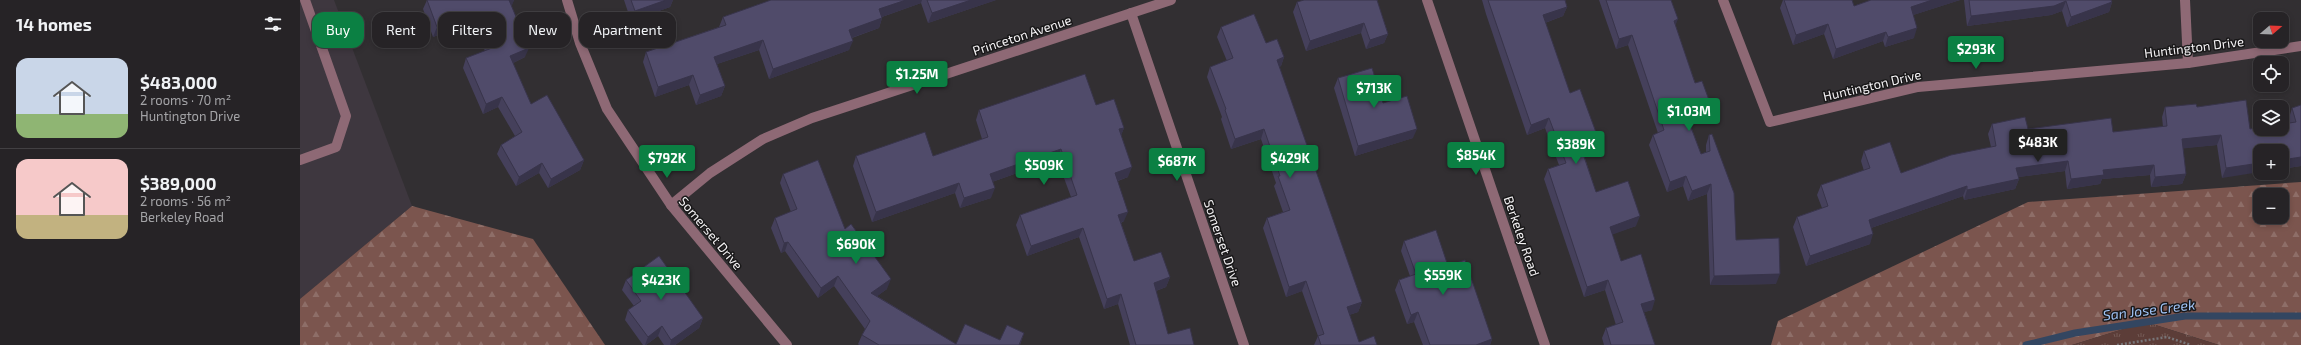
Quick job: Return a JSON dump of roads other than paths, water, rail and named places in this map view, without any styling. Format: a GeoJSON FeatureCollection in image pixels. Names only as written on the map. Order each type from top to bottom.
{"type":"FeatureCollection","features":[{"type":"Feature","properties":{"kind":"street"},"geometry":{"type":"LineString","coordinates":[[300,160],[336,147],[346,116],[305,0]]}},
{"type":"Feature","properties":{"kind":"street","name":"Somerset Drive"},"geometry":{"type":"LineString","coordinates":[[567,0],[580,43],[607,109],[670,205],[787,345]]}},
{"type":"Feature","properties":{"kind":"street","name":"Princeton Avenue"},"geometry":{"type":"LineString","coordinates":[[670,205],[710,174],[763,139],[812,118],[1171,0]]}},
{"type":"Feature","properties":{"kind":"street","name":"Berkeley Road"},"geometry":{"type":"LineString","coordinates":[[1427,0],[1545,345]]}},
{"type":"Feature","properties":{"kind":"street","name":"Huntington Drive"},"geometry":{"type":"LineString","coordinates":[[1723,0],[1770,122],[1918,87],[2188,63],[2301,46]]}},
{"type":"Feature","properties":{"kind":"street"},"geometry":{"type":"LineString","coordinates":[[2185,0],[2188,63]]}},
{"type":"Feature","properties":{"kind":"street","name":"Somerset Drive"},"geometry":{"type":"LineString","coordinates":[[1132,13],[1244,345]]}},
{"type":"Feature","properties":{"kind":"waterway","name":"San Jose Creek"},"geometry":{"type":"LineString","coordinates":[[2026,345],[2075,333],[2185,316],[2301,316]]}}]}
